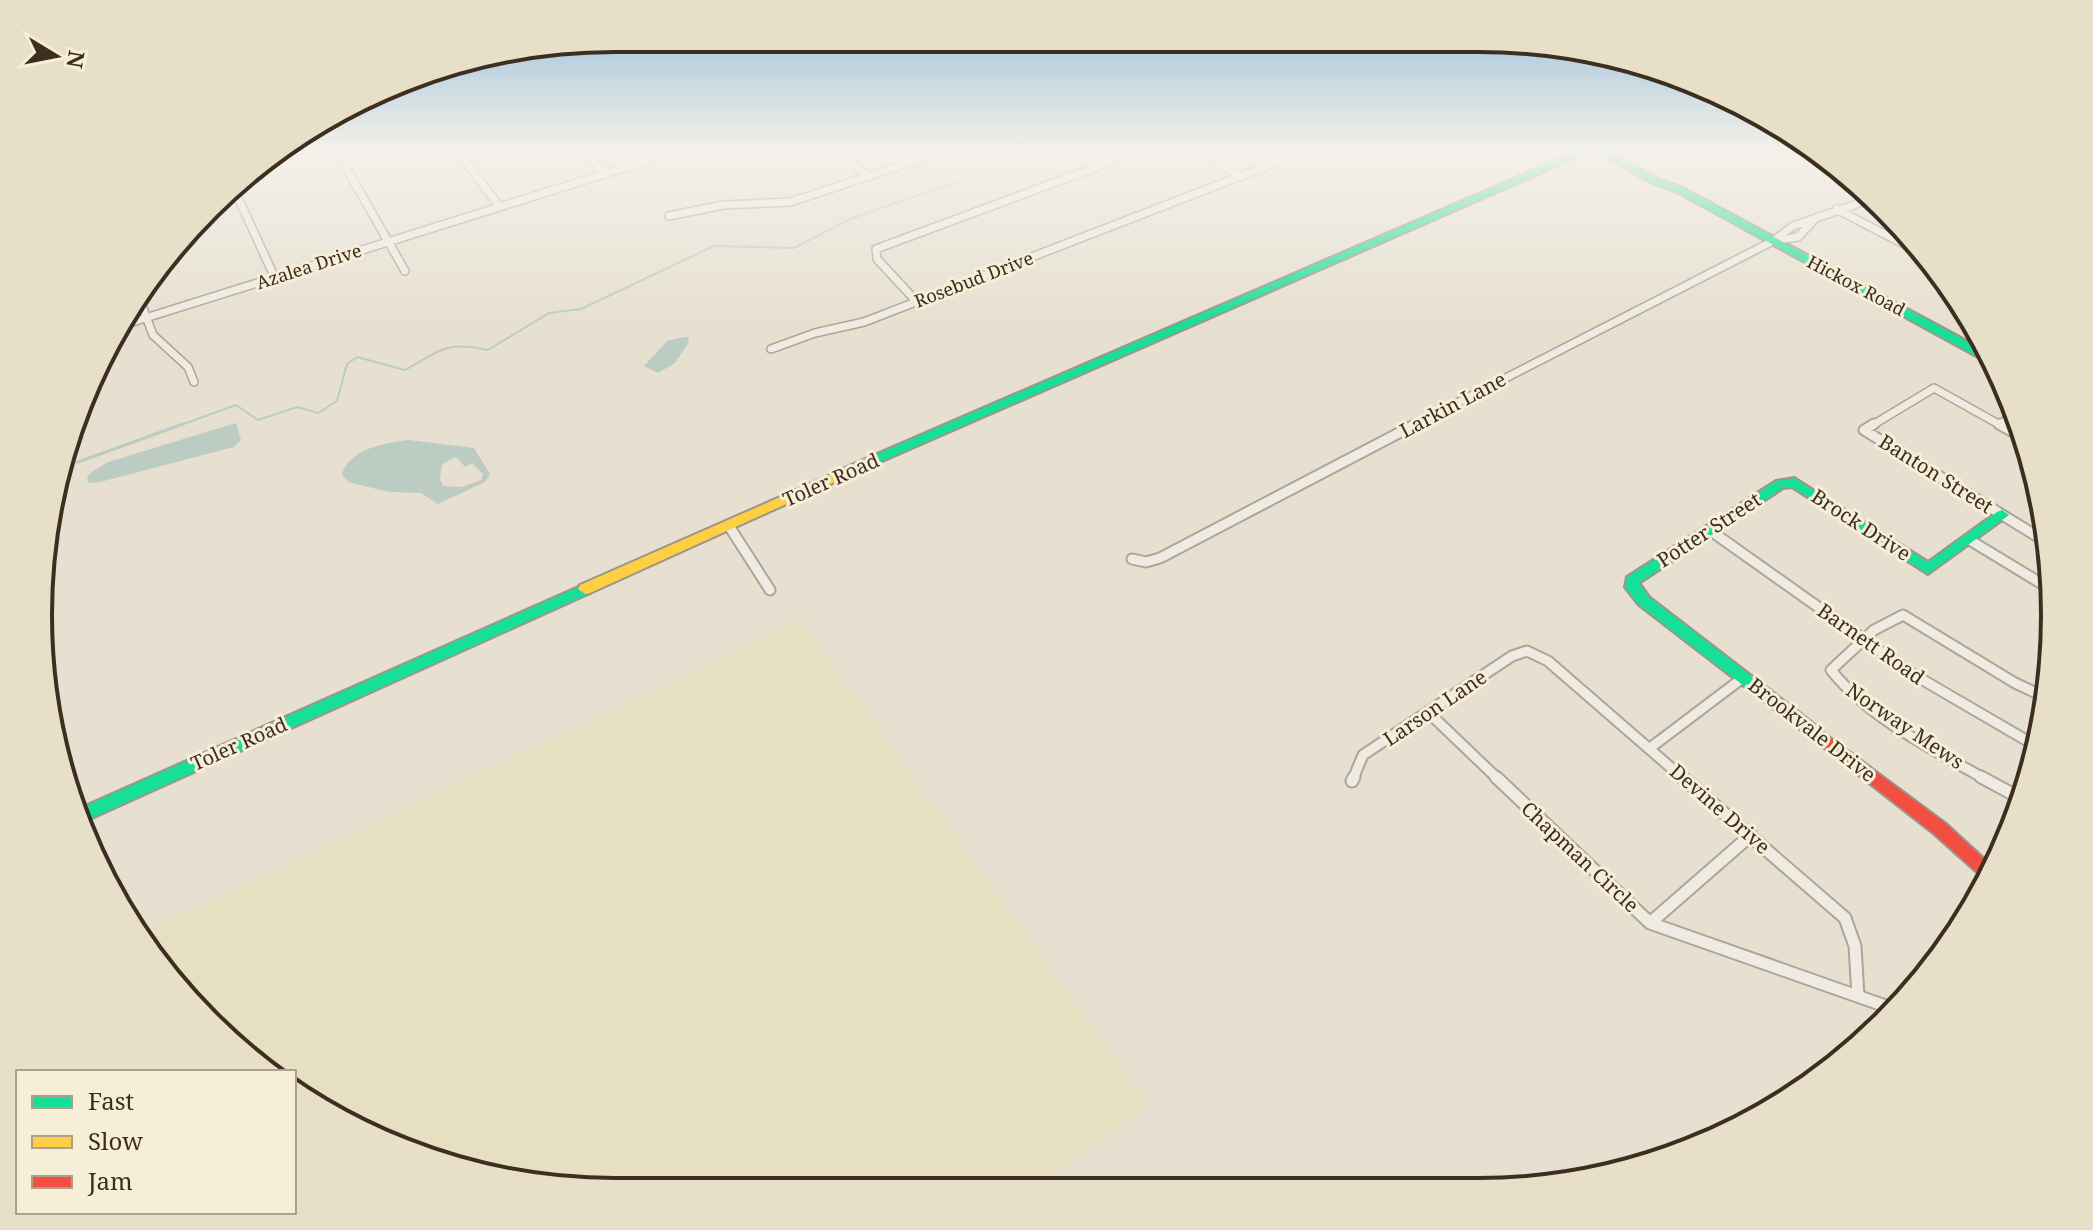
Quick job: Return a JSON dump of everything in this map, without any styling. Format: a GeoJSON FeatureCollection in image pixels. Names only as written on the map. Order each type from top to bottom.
{"type":"FeatureCollection","features":[{"type":"Feature","properties":{"kind":"street"},"geometry":{"type":"LineString","coordinates":[[242,207],[275,278]]}},
{"type":"Feature","properties":{"kind":"street"},"geometry":{"type":"LineString","coordinates":[[369,207],[405,271]]}},
{"type":"Feature","properties":{"kind":"street","name":"Azalea Drive"},"geometry":{"type":"LineString","coordinates":[[134,322],[495,207]]}},
{"type":"Feature","properties":{"kind":"street"},"geometry":{"type":"LineString","coordinates":[[669,216],[712,207]]}},
{"type":"Feature","properties":{"kind":"street"},"geometry":{"type":"LineString","coordinates":[[917,302],[877,259],[876,249],[988,207]]}},
{"type":"Feature","properties":{"kind":"street","name":"Rosebud Drive"},"geometry":{"type":"LineString","coordinates":[[771,349],[917,302],[1162,207]]}},
{"type":"Feature","properties":{"kind":"street","name":"Toler Road"},"geometry":{"type":"LineString","coordinates":[[88,812],[940,430],[1455,207]]}},
{"type":"Feature","properties":{"kind":"street","name":"Hickox Road"},"geometry":{"type":"LineString","coordinates":[[1712,207],[1974,350]]}},
{"type":"Feature","properties":{"kind":"street"},"geometry":{"type":"LineString","coordinates":[[1773,241],[1793,226],[1842,207]]}},
{"type":"Feature","properties":{"kind":"street"},"geometry":{"type":"LineString","coordinates":[[1836,209],[1899,241]]}},
{"type":"Feature","properties":{"kind":"street"},"geometry":{"type":"LineString","coordinates":[[1773,241],[1789,241],[1807,233],[1815,219]]}},
{"type":"Feature","properties":{"kind":"street","name":"Larkin Lane"},"geometry":{"type":"LineString","coordinates":[[1132,559],[1146,562],[1160,558],[1549,354],[1773,241]]}},
{"type":"Feature","properties":{"kind":"street"},"geometry":{"type":"LineString","coordinates":[[143,309],[157,340],[193,372],[194,382]]}},
{"type":"Feature","properties":{"kind":"street","name":"Banton Street"},"geometry":{"type":"LineString","coordinates":[[2000,424],[1934,388],[1864,430],[2035,535]]}},
{"type":"Feature","properties":{"kind":"street"},"geometry":{"type":"LineString","coordinates":[[2006,420],[2000,424],[2009,429]]}},
{"type":"Feature","properties":{"kind":"street","name":"Potter Street"},"geometry":{"type":"LineString","coordinates":[[1632,587],[1632,581],[1638,575],[1780,484],[1794,482]]}},
{"type":"Feature","properties":{"kind":"street","name":"Brock Drive"},"geometry":{"type":"LineString","coordinates":[[1794,482],[1928,569],[1968,539]]}},
{"type":"Feature","properties":{"kind":"street"},"geometry":{"type":"LineString","coordinates":[[2002,515],[1968,539],[2040,583]]}},
{"type":"Feature","properties":{"kind":"street"},"geometry":{"type":"LineString","coordinates":[[729,526],[770,590]]}},
{"type":"Feature","properties":{"kind":"street","name":"Barnett Road"},"geometry":{"type":"LineString","coordinates":[[1711,531],[1863,640],[1989,723],[2026,741]]}},
{"type":"Feature","properties":{"kind":"street","name":"Brookvale Drive"},"geometry":{"type":"LineString","coordinates":[[1632,587],[1644,601],[1948,835],[1981,867]]}},
{"type":"Feature","properties":{"kind":"street"},"geometry":{"type":"LineString","coordinates":[[1863,640],[1892,618],[1903,615],[2035,693]]}},
{"type":"Feature","properties":{"kind":"street","name":"Norway Mews"},"geometry":{"type":"LineString","coordinates":[[1863,640],[1831,670],[1835,678],[1929,746],[2012,793]]}},
{"type":"Feature","properties":{"kind":"street","name":"Larson Lane"},"geometry":{"type":"LineString","coordinates":[[1352,781],[1363,755],[1512,656],[1523,650],[1531,650]]}},
{"type":"Feature","properties":{"kind":"street","name":"Devine Drive"},"geometry":{"type":"LineString","coordinates":[[1531,650],[1650,748],[1845,918],[1854,934],[1857,950],[1858,996]]}},
{"type":"Feature","properties":{"kind":"street"},"geometry":{"type":"LineString","coordinates":[[1650,748],[1744,677]]}},
{"type":"Feature","properties":{"kind":"street","name":"Chapman Circle"},"geometry":{"type":"LineString","coordinates":[[1428,712],[1650,923],[1883,1005]]}},
{"type":"Feature","properties":{"kind":"street"},"geometry":{"type":"LineString","coordinates":[[1650,923],[1751,835]]}},
{"type":"Feature","properties":{"kind":"shaded area"},"geometry":{"type":"Polygon","coordinates":[[[688,337],[689,342],[675,363],[658,373],[644,366],[667,341],[688,337]]]}},
{"type":"Feature","properties":{"kind":"shaded area"},"geometry":{"type":"Polygon","coordinates":[[[236,423],[241,440],[234,447],[100,482],[89,483],[87,478],[108,462],[236,423]]]}},
{"type":"Feature","properties":{"kind":"shaded area"},"geometry":{"type":"Polygon","coordinates":[[[409,440],[474,448],[490,474],[485,482],[438,504],[421,493],[389,492],[348,482],[342,474],[353,458],[370,448],[409,440]],[[456,457],[442,464],[440,479],[443,486],[462,487],[481,480],[483,474],[472,463],[465,467],[456,457]]]}},
{"type":"Feature","properties":{"kind":"shaded area"},"geometry":{"type":"Polygon","coordinates":[[[801,620],[1149,1105],[1051,1178],[615,1178],[578,1177],[505,1167],[469,1159],[400,1135],[333,1103],[302,1083],[296,1079],[296,1070],[283,1070],[272,1062],[217,1013],[168,958],[148,930],[801,620]]]}},
{"type":"Feature","properties":{"kind":"waterway"},"geometry":{"type":"LineString","coordinates":[[178,426],[236,405],[258,420],[297,407],[318,413],[337,401],[347,364],[357,357],[405,370],[452,347],[488,350],[549,313],[581,309],[714,246],[794,248],[850,219],[883,207]]}},
{"type":"Feature","properties":{"kind":"waterway"},"geometry":{"type":"LineString","coordinates":[[73,462],[183,424]]}},
{"type":"Feature","properties":{"kind":"traffic: fast"},"geometry":{"type":"LineString","coordinates":[[844,473],[1456,207]]}},
{"type":"Feature","properties":{"kind":"traffic: fast"},"geometry":{"type":"LineString","coordinates":[[1712,207],[1974,350]]}},
{"type":"Feature","properties":{"kind":"traffic: fast"},"geometry":{"type":"LineString","coordinates":[[1814,732],[1644,601],[1632,587],[1632,581],[1780,484],[1794,482],[1928,569],[2002,515]]}},
{"type":"Feature","properties":{"kind":"traffic: fast"},"geometry":{"type":"LineString","coordinates":[[88,812],[585,589]]}},
{"type":"Feature","properties":{"kind":"traffic: slow"},"geometry":{"type":"LineString","coordinates":[[585,589],[844,473]]}},
{"type":"Feature","properties":{"kind":"traffic: jam"},"geometry":{"type":"LineString","coordinates":[[1814,732],[1939,828],[1981,867]]}}]}
